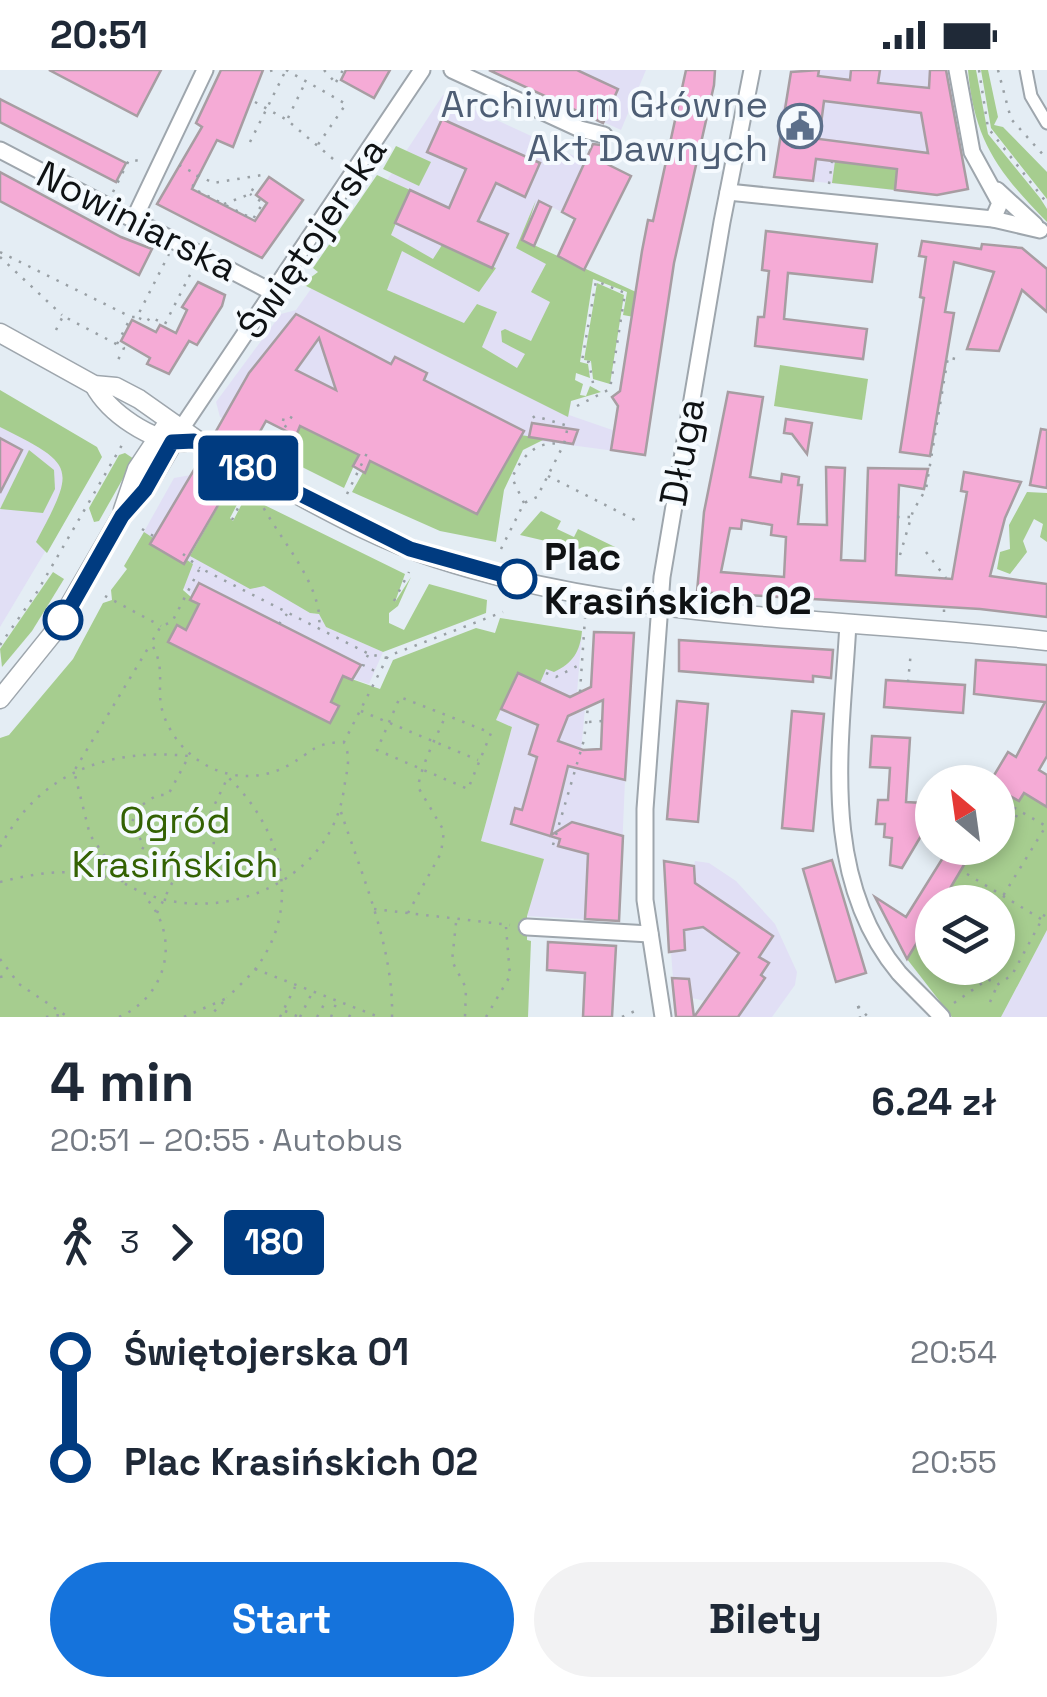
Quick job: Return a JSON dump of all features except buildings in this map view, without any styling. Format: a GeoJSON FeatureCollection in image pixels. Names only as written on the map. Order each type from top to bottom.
{"type":"FeatureCollection","features":[{"type":"Feature","properties":{"kind":"street"},"geometry":{"type":"LineString","coordinates":[[134,219],[205,70]]}},
{"type":"Feature","properties":{"kind":"street","name":"Świętojerska"},"geometry":{"type":"LineString","coordinates":[[0,699],[63,620],[122,516],[137,469],[181,435],[196,402],[274,293],[422,70]]}},
{"type":"Feature","properties":{"kind":"street"},"geometry":{"type":"LineString","coordinates":[[452,70],[580,130],[604,135]]}},
{"type":"Feature","properties":{"kind":"street","name":"Długa"},"geometry":{"type":"LineString","coordinates":[[663,1017],[645,900],[645,809],[660,605],[671,514],[752,70]]}},
{"type":"Feature","properties":{"kind":"street"},"geometry":{"type":"LineString","coordinates":[[957,70],[972,152],[1000,203],[994,219]]}},
{"type":"Feature","properties":{"kind":"street"},"geometry":{"type":"LineString","coordinates":[[1026,70],[1031,96],[1047,123]]}},
{"type":"Feature","properties":{"kind":"street","name":"Nowiniarska"},"geometry":{"type":"LineString","coordinates":[[0,150],[274,293]]}},
{"type":"Feature","properties":{"kind":"street"},"geometry":{"type":"LineString","coordinates":[[993,188],[1043,233]]}},
{"type":"Feature","properties":{"kind":"street"},"geometry":{"type":"LineString","coordinates":[[728,192],[994,219],[1043,233]]}},
{"type":"Feature","properties":{"kind":"street"},"geometry":{"type":"LineString","coordinates":[[0,334],[94,385],[108,408],[181,435]]}},
{"type":"Feature","properties":{"kind":"street"},"geometry":{"type":"LineString","coordinates":[[236,462],[429,556],[502,576],[660,605],[1047,640]]}},
{"type":"Feature","properties":{"kind":"street"},"geometry":{"type":"LineString","coordinates":[[848,623],[838,792],[848,860],[880,944],[898,971],[948,1011]]}},
{"type":"Feature","properties":{"kind":"street"},"geometry":{"type":"LineString","coordinates":[[527,927],[650,934]]}},
{"type":"Feature","properties":{"kind":"path"},"geometry":{"type":"LineString","coordinates":[[250,142],[286,70],[346,104],[317,146]]}},
{"type":"Feature","properties":{"kind":"path"},"geometry":{"type":"LineString","coordinates":[[324,70],[334,81],[343,70]]}},
{"type":"Feature","properties":{"kind":"path"},"geometry":{"type":"LineString","coordinates":[[978,70],[988,128],[1047,203]]}},
{"type":"Feature","properties":{"kind":"path"},"geometry":{"type":"LineString","coordinates":[[998,70],[1011,119],[1047,159]]}},
{"type":"Feature","properties":{"kind":"path"},"geometry":{"type":"LineString","coordinates":[[288,120],[306,81]]}},
{"type":"Feature","properties":{"kind":"path"},"geometry":{"type":"LineString","coordinates":[[255,102],[288,120],[340,165]]}},
{"type":"Feature","properties":{"kind":"path"},"geometry":{"type":"LineString","coordinates":[[112,193],[129,160],[152,161]]}},
{"type":"Feature","properties":{"kind":"path"},"geometry":{"type":"LineString","coordinates":[[830,184],[832,162]]}},
{"type":"Feature","properties":{"kind":"path"},"geometry":{"type":"LineString","coordinates":[[175,163],[213,183],[262,175]]}},
{"type":"Feature","properties":{"kind":"path"},"geometry":{"type":"LineString","coordinates":[[198,175],[192,188],[252,219],[264,203],[250,194]]}},
{"type":"Feature","properties":{"kind":"path"},"geometry":{"type":"LineString","coordinates":[[224,204],[250,194],[258,182]]}},
{"type":"Feature","properties":{"kind":"path"},"geometry":{"type":"LineString","coordinates":[[137,317],[170,253]]}},
{"type":"Feature","properties":{"kind":"path"},"geometry":{"type":"LineString","coordinates":[[0,255],[130,317],[148,322],[155,316],[165,324],[195,264]]}},
{"type":"Feature","properties":{"kind":"path"},"geometry":{"type":"LineString","coordinates":[[0,255],[64,316],[124,348],[116,364]]}},
{"type":"Feature","properties":{"kind":"path"},"geometry":{"type":"LineString","coordinates":[[578,406],[610,390],[624,318],[626,294],[595,281],[582,361],[589,362],[592,383]]}},
{"type":"Feature","properties":{"kind":"path"},"geometry":{"type":"LineString","coordinates":[[56,330],[64,316]]}},
{"type":"Feature","properties":{"kind":"path"},"geometry":{"type":"LineString","coordinates":[[117,344],[130,317]]}},
{"type":"Feature","properties":{"kind":"path"},"geometry":{"type":"LineString","coordinates":[[900,555],[926,490],[948,357],[955,358]]}},
{"type":"Feature","properties":{"kind":"path"},"geometry":{"type":"LineString","coordinates":[[268,454],[285,412]]}},
{"type":"Feature","properties":{"kind":"path"},"geometry":{"type":"LineString","coordinates":[[284,422],[292,416]]}},
{"type":"Feature","properties":{"kind":"path"},"geometry":{"type":"LineString","coordinates":[[501,549],[524,503],[538,497],[564,444],[568,426],[535,416],[528,420]]}},
{"type":"Feature","properties":{"kind":"path"},"geometry":{"type":"LineString","coordinates":[[524,503],[512,478],[522,456],[550,442],[564,444]]}},
{"type":"Feature","properties":{"kind":"path"},"geometry":{"type":"LineString","coordinates":[[0,645],[37,592],[122,445]]}},
{"type":"Feature","properties":{"kind":"path"},"geometry":{"type":"LineString","coordinates":[[346,494],[367,453]]}},
{"type":"Feature","properties":{"kind":"path"},"geometry":{"type":"LineString","coordinates":[[548,476],[639,522]]}},
{"type":"Feature","properties":{"kind":"path"},"geometry":{"type":"LineString","coordinates":[[232,520],[246,492]]}},
{"type":"Feature","properties":{"kind":"path"},"geometry":{"type":"LineString","coordinates":[[260,499],[311,589],[321,614],[319,628]]}},
{"type":"Feature","properties":{"kind":"path"},"geometry":{"type":"LineString","coordinates":[[897,517],[912,517]]}},
{"type":"Feature","properties":{"kind":"path"},"geometry":{"type":"LineString","coordinates":[[142,530],[155,537]]}},
{"type":"Feature","properties":{"kind":"path"},"geometry":{"type":"LineString","coordinates":[[926,552],[946,578]]}},
{"type":"Feature","properties":{"kind":"path"},"geometry":{"type":"LineString","coordinates":[[184,554],[200,568],[369,654],[387,658],[504,612]]}},
{"type":"Feature","properties":{"kind":"path"},"geometry":{"type":"LineString","coordinates":[[124,883],[90,835],[74,771],[161,626],[172,622],[200,568]]}},
{"type":"Feature","properties":{"kind":"path"},"geometry":{"type":"LineString","coordinates":[[394,601],[408,572]]}},
{"type":"Feature","properties":{"kind":"path"},"geometry":{"type":"LineString","coordinates":[[104,596],[161,626]]}},
{"type":"Feature","properties":{"kind":"path"},"geometry":{"type":"LineString","coordinates":[[279,624],[288,613]]}},
{"type":"Feature","properties":{"kind":"path"},"geometry":{"type":"LineString","coordinates":[[580,692],[585,618]]}},
{"type":"Feature","properties":{"kind":"path"},"geometry":{"type":"LineString","coordinates":[[151,643],[162,662],[163,715],[188,756]]}},
{"type":"Feature","properties":{"kind":"path"},"geometry":{"type":"LineString","coordinates":[[908,682],[910,651]]}},
{"type":"Feature","properties":{"kind":"path"},"geometry":{"type":"LineString","coordinates":[[369,654],[363,665],[379,674]]}},
{"type":"Feature","properties":{"kind":"path"},"geometry":{"type":"LineString","coordinates":[[344,742],[387,658]]}},
{"type":"Feature","properties":{"kind":"path"},"geometry":{"type":"LineString","coordinates":[[546,673],[556,677],[582,663]]}},
{"type":"Feature","properties":{"kind":"path"},"geometry":{"type":"LineString","coordinates":[[400,697],[446,715],[491,734],[468,789],[377,750],[400,697]]}},
{"type":"Feature","properties":{"kind":"path"},"geometry":{"type":"LineString","coordinates":[[554,846],[588,707]]}},
{"type":"Feature","properties":{"kind":"path"},"geometry":{"type":"LineString","coordinates":[[361,712],[479,761]]}},
{"type":"Feature","properties":{"kind":"path"},"geometry":{"type":"LineString","coordinates":[[408,913],[441,852],[444,831],[418,787],[446,715]]}},
{"type":"Feature","properties":{"kind":"path"},"geometry":{"type":"LineString","coordinates":[[587,722],[602,722]]}},
{"type":"Feature","properties":{"kind":"path"},"geometry":{"type":"LineString","coordinates":[[228,776],[264,774],[288,766],[318,743],[344,742]]}},
{"type":"Feature","properties":{"kind":"path"},"geometry":{"type":"LineString","coordinates":[[0,882],[40,872],[79,870],[124,883],[163,901],[218,906],[256,895],[282,881],[314,854],[341,812],[349,753],[344,742]]}},
{"type":"Feature","properties":{"kind":"path"},"geometry":{"type":"LineString","coordinates":[[0,847],[36,796],[74,771],[101,760],[148,752],[188,756],[228,776],[264,820],[277,848],[282,881],[280,916],[254,969],[210,1017]]}},
{"type":"Feature","properties":{"kind":"path"},"geometry":{"type":"LineString","coordinates":[[124,883],[144,846],[132,823],[136,808],[157,795],[168,795],[188,756]]}},
{"type":"Feature","properties":{"kind":"path"},"geometry":{"type":"LineString","coordinates":[[157,913],[180,867],[206,858],[214,850],[216,839],[210,814],[228,776]]}},
{"type":"Feature","properties":{"kind":"path"},"geometry":{"type":"LineString","coordinates":[[1009,885],[1046,827],[1015,808]]}},
{"type":"Feature","properties":{"kind":"path"},"geometry":{"type":"LineString","coordinates":[[1015,818],[1020,810]]}},
{"type":"Feature","properties":{"kind":"path"},"geometry":{"type":"LineString","coordinates":[[341,812],[373,909],[392,994],[392,1017]]}},
{"type":"Feature","properties":{"kind":"path"},"geometry":{"type":"LineString","coordinates":[[967,874],[984,885]]}},
{"type":"Feature","properties":{"kind":"path"},"geometry":{"type":"LineString","coordinates":[[119,1017],[137,1009],[152,994],[163,972],[167,950],[157,913],[143,895]]}},
{"type":"Feature","properties":{"kind":"path"},"geometry":{"type":"LineString","coordinates":[[1015,904],[1042,920]]}},
{"type":"Feature","properties":{"kind":"path"},"geometry":{"type":"LineString","coordinates":[[373,909],[527,927]]}},
{"type":"Feature","properties":{"kind":"path"},"geometry":{"type":"LineString","coordinates":[[1015,970],[1047,910]]}},
{"type":"Feature","properties":{"kind":"path"},"geometry":{"type":"LineString","coordinates":[[456,921],[452,961],[466,988],[465,1017]]}},
{"type":"Feature","properties":{"kind":"path"},"geometry":{"type":"LineString","coordinates":[[486,1017],[510,976],[506,925]]}},
{"type":"Feature","properties":{"kind":"path"},"geometry":{"type":"LineString","coordinates":[[0,959],[11,974],[68,1017]]}},
{"type":"Feature","properties":{"kind":"path"},"geometry":{"type":"LineString","coordinates":[[254,969],[379,1017]]}},
{"type":"Feature","properties":{"kind":"path"},"geometry":{"type":"LineString","coordinates":[[0,977],[11,974]]}},
{"type":"Feature","properties":{"kind":"path"},"geometry":{"type":"LineString","coordinates":[[280,1017],[296,985]]}},
{"type":"Feature","properties":{"kind":"path"},"geometry":{"type":"LineString","coordinates":[[948,1011],[980,985]]}},
{"type":"Feature","properties":{"kind":"path"},"geometry":{"type":"LineString","coordinates":[[990,1002],[997,985]]}},
{"type":"Feature","properties":{"kind":"path"},"geometry":{"type":"LineString","coordinates":[[283,1010],[302,1017],[312,991]]}},
{"type":"Feature","properties":{"kind":"path"},"geometry":{"type":"LineString","coordinates":[[317,1017],[328,997]]}},
{"type":"Feature","properties":{"kind":"path"},"geometry":{"type":"LineString","coordinates":[[184,1017],[227,998]]}},
{"type":"Feature","properties":{"kind":"path"},"geometry":{"type":"LineString","coordinates":[[330,1017],[337,1001]]}},
{"type":"Feature","properties":{"kind":"path"},"geometry":{"type":"LineString","coordinates":[[860,1017],[858,1006],[868,1017]]}},
{"type":"Feature","properties":{"kind":"path"},"geometry":{"type":"LineString","coordinates":[[349,1017],[354,1007]]}},
{"type":"Feature","properties":{"kind":"path"},"geometry":{"type":"LineString","coordinates":[[360,1017],[362,1010]]}},
{"type":"Feature","properties":{"kind":"path"},"geometry":{"type":"LineString","coordinates":[[622,1017],[637,1010]]}},
{"type":"Feature","properties":{"kind":"path"},"geometry":{"type":"LineString","coordinates":[[46,1017],[62,1015]]}},
{"type":"Feature","properties":{"kind":"shaded area"},"geometry":{"type":"Polygon","coordinates":[[[489,70],[646,70],[621,130],[489,70]]]}},
{"type":"Feature","properties":{"kind":"shaded area"},"geometry":{"type":"Polygon","coordinates":[[[795,70],[948,70],[968,189],[937,195],[774,177],[782,109],[795,70]]]}},
{"type":"Feature","properties":{"kind":"shaded area"},"geometry":{"type":"Polygon","coordinates":[[[443,95],[585,161],[562,212],[539,201],[522,239],[591,273],[569,415],[647,442],[645,455],[270,405],[253,434],[220,417],[216,402],[281,314],[296,310],[313,286],[317,287],[443,95]]]}},
{"type":"Feature","properties":{"kind":"shaded area"},"geometry":{"type":"Polygon","coordinates":[[[0,412],[98,463],[0,627],[0,412]]]}},
{"type":"Feature","properties":{"kind":"shaded area"},"geometry":{"type":"Polygon","coordinates":[[[191,475],[224,495],[219,506],[254,585],[265,586],[310,613],[319,614],[326,627],[383,652],[369,684],[344,676],[339,706],[330,723],[168,642],[177,625],[186,630],[192,595],[136,546],[174,478],[191,475]]]}},
{"type":"Feature","properties":{"kind":"shaded area"},"geometry":{"type":"Polygon","coordinates":[[[582,631],[577,693],[585,708],[580,762],[584,770],[625,780],[619,921],[527,916],[543,859],[481,841],[512,727],[495,721],[518,673],[582,631]]]}},
{"type":"Feature","properties":{"kind":"shaded area"},"geometry":{"type":"Polygon","coordinates":[[[664,861],[694,866],[695,861],[709,863],[736,881],[775,924],[797,972],[795,985],[772,1017],[712,1017],[705,1001],[692,998],[689,979],[673,978],[664,861]]]}},
{"type":"Feature","properties":{"kind":"shaded area"},"geometry":{"type":"Polygon","coordinates":[[[1047,930],[1047,1017],[1001,1017],[1047,930]]]}},
{"type":"Feature","properties":{"kind":"green space"},"geometry":{"type":"Polygon","coordinates":[[[968,70],[976,70],[988,134],[1040,198],[1047,209],[1047,222],[1015,188],[992,154],[976,117],[968,70]]]}},
{"type":"Feature","properties":{"kind":"green space"},"geometry":{"type":"Polygon","coordinates":[[[981,70],[988,70],[998,117],[994,125],[1003,127],[1047,172],[1047,199],[991,128],[981,70]]]}},
{"type":"Feature","properties":{"kind":"green space"},"geometry":{"type":"Polygon","coordinates":[[[396,146],[431,162],[419,186],[383,169],[396,146]]]}},
{"type":"Feature","properties":{"kind":"green space"},"geometry":{"type":"Polygon","coordinates":[[[835,161],[897,169],[895,190],[832,183],[835,161]]]}},
{"type":"Feature","properties":{"kind":"green space"},"geometry":{"type":"Polygon","coordinates":[[[377,175],[410,190],[391,235],[433,259],[442,245],[496,268],[479,292],[402,251],[387,290],[464,323],[477,304],[497,312],[482,347],[517,368],[525,354],[502,342],[501,331],[505,329],[531,341],[550,302],[531,292],[546,264],[516,248],[536,200],[523,240],[636,292],[634,317],[623,315],[627,292],[593,279],[580,362],[588,364],[590,378],[576,373],[575,380],[583,384],[580,395],[586,396],[590,386],[601,392],[571,401],[568,417],[302,284],[318,272],[313,268],[377,175]]]}},
{"type":"Feature","properties":{"kind":"green space"},"geometry":{"type":"Polygon","coordinates":[[[597,283],[624,295],[610,384],[593,379],[591,361],[584,360],[597,283]]]}},
{"type":"Feature","properties":{"kind":"green space"},"geometry":{"type":"Polygon","coordinates":[[[780,365],[868,379],[862,420],[774,406],[780,365]]]}},
{"type":"Feature","properties":{"kind":"green space"},"geometry":{"type":"Polygon","coordinates":[[[0,390],[97,447],[102,457],[47,553],[36,542],[58,498],[61,471],[43,450],[0,427],[0,390]]]}},
{"type":"Feature","properties":{"kind":"green space"},"geometry":{"type":"Polygon","coordinates":[[[294,417],[289,433],[296,436],[302,421],[361,450],[344,488],[278,455],[294,417]]]}},
{"type":"Feature","properties":{"kind":"green space"},"geometry":{"type":"Polygon","coordinates":[[[521,435],[545,439],[523,450],[504,490],[496,542],[440,531],[352,492],[372,456],[521,435]]]}},
{"type":"Feature","properties":{"kind":"green space"},"geometry":{"type":"Polygon","coordinates":[[[29,450],[54,470],[55,489],[43,513],[0,509],[29,450]]]}},
{"type":"Feature","properties":{"kind":"green space"},"geometry":{"type":"Polygon","coordinates":[[[125,453],[134,459],[99,521],[94,522],[89,508],[119,455],[125,453]]]}},
{"type":"Feature","properties":{"kind":"green space"},"geometry":{"type":"Polygon","coordinates":[[[227,491],[242,495],[230,518],[233,521],[246,496],[405,574],[395,602],[411,577],[398,606],[389,613],[389,623],[404,630],[429,584],[487,600],[486,613],[383,652],[326,627],[319,614],[310,613],[264,586],[250,589],[190,556],[227,491]]]}},
{"type":"Feature","properties":{"kind":"green space"},"geometry":{"type":"Polygon","coordinates":[[[1027,492],[1047,493],[1047,542],[1040,537],[1043,524],[1034,519],[1023,541],[1027,552],[1010,574],[997,569],[1000,552],[1010,549],[1009,525],[1027,492]]]}},
{"type":"Feature","properties":{"kind":"green space"},"geometry":{"type":"Polygon","coordinates":[[[541,511],[561,521],[557,529],[574,537],[578,529],[615,547],[614,557],[520,535],[541,511]]]}},
{"type":"Feature","properties":{"kind":"green space","name":"Ogród Krasińskich"},"geometry":{"type":"Polygon","coordinates":[[[144,532],[193,564],[183,590],[199,604],[186,630],[177,625],[169,642],[330,723],[339,707],[331,702],[343,676],[380,689],[393,660],[476,628],[495,633],[500,618],[582,631],[571,661],[554,672],[546,669],[540,683],[517,673],[496,720],[512,727],[481,841],[544,859],[527,916],[527,940],[531,941],[528,1017],[0,1017],[0,738],[9,735],[73,659],[103,603],[112,600],[111,590],[127,569],[124,566],[144,532]]]}},
{"type":"Feature","properties":{"kind":"green space"},"geometry":{"type":"Polygon","coordinates":[[[53,572],[64,579],[32,631],[2,667],[0,649],[53,572]]]}},
{"type":"Feature","properties":{"kind":"green space"},"geometry":{"type":"Polygon","coordinates":[[[1024,793],[1047,807],[1047,930],[1001,1017],[952,1017],[927,985],[1015,985],[1015,885],[952,885],[964,865],[1015,865],[1015,799],[1018,801],[1024,793]]]}},
{"type":"Feature","properties":{"kind":"green space"},"geometry":{"type":"Polygon","coordinates":[[[915,946],[915,969],[907,959],[915,946]]]}},
{"type":"Feature","properties":{"kind":"tunnel"},"geometry":{"type":"LineString","coordinates":[[207,447],[236,462]]}},
{"type":"Feature","properties":{"kind":"bus line","name":"180"},"geometry":{"type":"LineString","coordinates":[[63,620],[122,516],[145,490],[172,442],[194,441],[410,549],[517,579]]}},
{"type":"Feature","properties":{"kind":"place","name":"Archiwum Główne Akt Dawnych"},"geometry":{"type":"Point","coordinates":[800,126]}},
{"type":"Feature","properties":{"kind":"place","name":"Plac Krasińskich 02"},"geometry":{"type":"Point","coordinates":[517,579]}}]}
